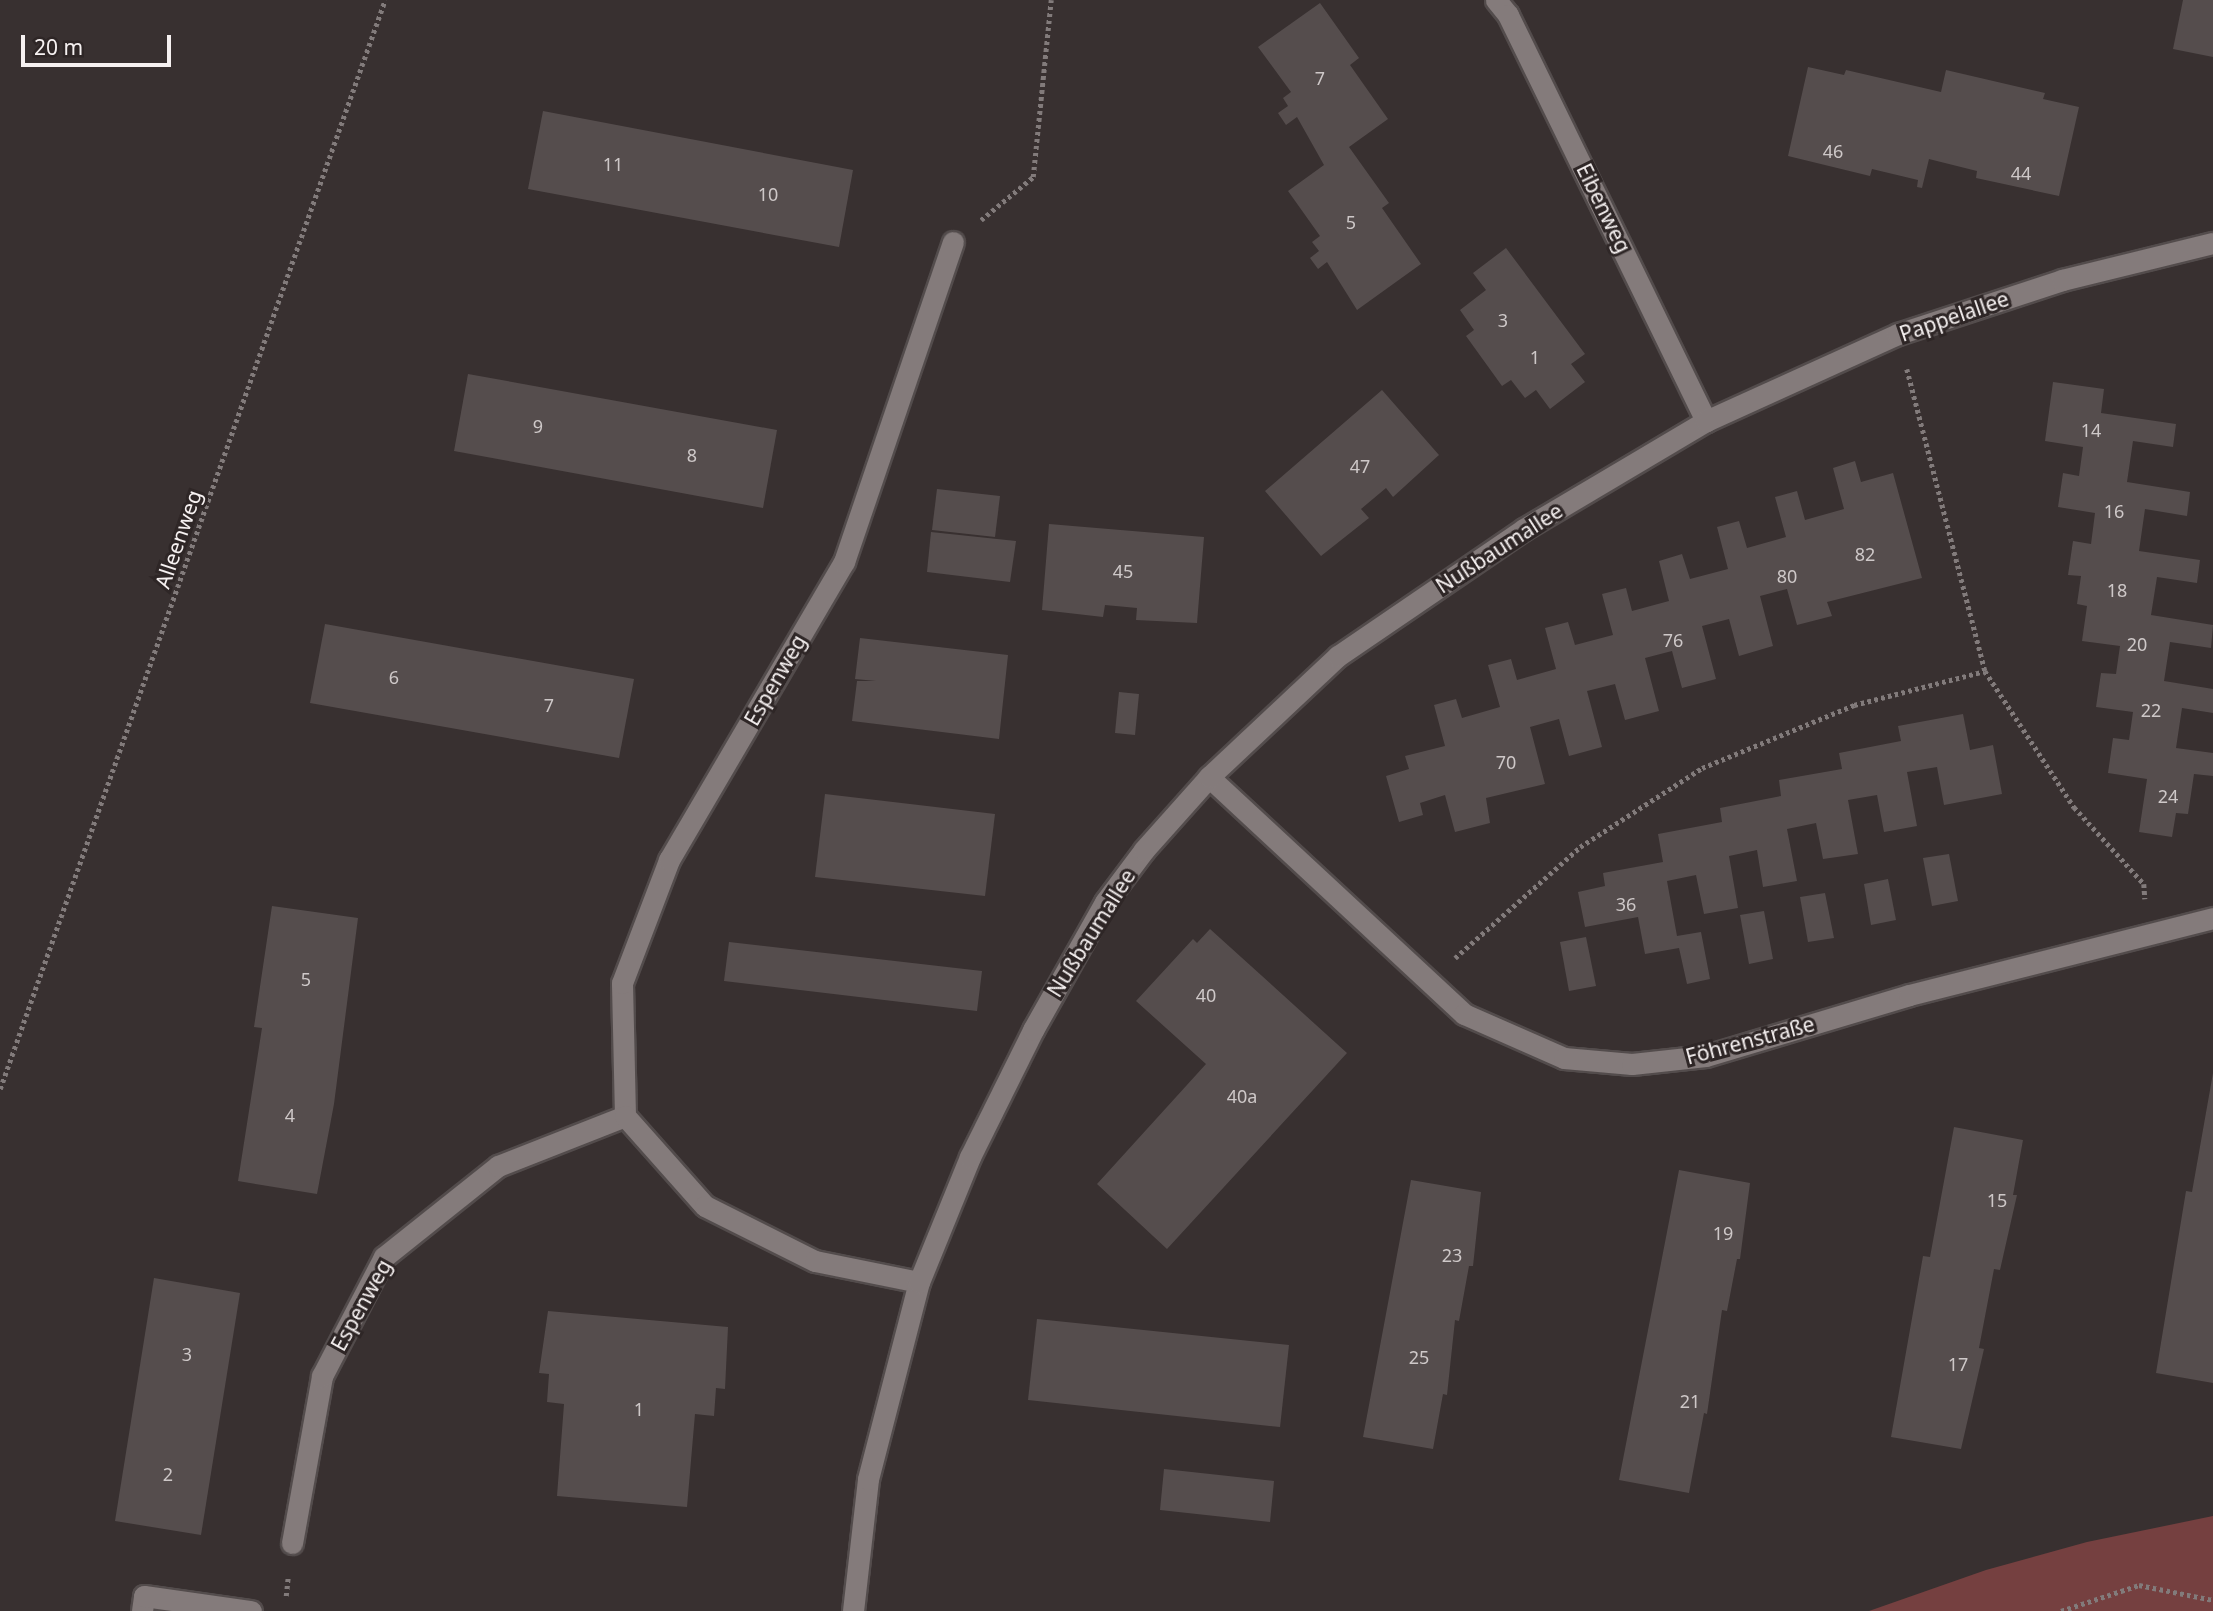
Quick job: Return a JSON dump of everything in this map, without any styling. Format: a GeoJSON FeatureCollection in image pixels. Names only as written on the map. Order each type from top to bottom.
{"type":"FeatureCollection","features":[{"type":"Feature","properties":{"kind":"street","name":"Eibenweg"},"geometry":{"type":"LineString","coordinates":[[1496,0],[1508,15],[1706,421]]}},
{"type":"Feature","properties":{"kind":"street","name":"Espenweg"},"geometry":{"type":"LineString","coordinates":[[292,1543],[322,1377],[384,1257],[498,1166],[625,1116],[622,982],[669,860],[844,562],[953,242]]}},
{"type":"Feature","properties":{"kind":"street","name":"Pappelallee"},"geometry":{"type":"LineString","coordinates":[[1706,421],[1898,334],[2062,280],[2213,243]]}},
{"type":"Feature","properties":{"kind":"street","name":"Nußbaumallee"},"geometry":{"type":"LineString","coordinates":[[853,1611],[868,1479],[919,1282],[970,1157],[1033,1030],[1105,902],[1144,850],[1209,777],[1338,656],[1524,529],[1706,421]]}},
{"type":"Feature","properties":{"kind":"street","name":"Föhrenstraße"},"geometry":{"type":"LineString","coordinates":[[1209,777],[1464,1014],[1564,1058],[1632,1064],[1706,1056],[1909,995],[2147,932],[2213,918]]}},
{"type":"Feature","properties":{"kind":"street"},"geometry":{"type":"LineString","coordinates":[[625,1116],[705,1206],[815,1261],[919,1282]]}},
{"type":"Feature","properties":{"kind":"street"},"geometry":{"type":"LineString","coordinates":[[142,1611],[144,1596],[251,1611]]}},
{"type":"Feature","properties":{"kind":"path","name":"Alleenweg"},"geometry":{"type":"LineString","coordinates":[[0,1089],[386,0]]}},
{"type":"Feature","properties":{"kind":"path"},"geometry":{"type":"LineString","coordinates":[[953,242],[1033,177],[1051,0]]}},
{"type":"Feature","properties":{"kind":"path"},"geometry":{"type":"LineString","coordinates":[[1898,334],[1984,671],[2074,807],[2144,884],[2147,932]]}},
{"type":"Feature","properties":{"kind":"path"},"geometry":{"type":"LineString","coordinates":[[1428,983],[1580,847],[1702,768],[1854,705],[1984,671]]}},
{"type":"Feature","properties":{"kind":"path"},"geometry":{"type":"LineString","coordinates":[[2061,1611],[2139,1585],[2213,1600]]}},
{"type":"Feature","properties":{"kind":"shaded area"},"geometry":{"type":"Polygon","coordinates":[[[2213,1516],[2213,1611],[1869,1611],[1986,1570],[2087,1542],[2213,1516]]]}},
{"type":"Feature","properties":{"kind":"building"},"geometry":{"type":"Polygon","coordinates":[[[2183,0],[2213,0],[2213,57],[2173,49],[2183,0]]]}},
{"type":"Feature","properties":{"kind":"building"},"geometry":{"type":"Polygon","coordinates":[[[1320,3],[1359,58],[1350,65],[1388,119],[1349,147],[1389,203],[1382,208],[1421,264],[1357,310],[1327,262],[1318,269],[1310,258],[1319,251],[1312,242],[1320,236],[1288,191],[1324,165],[1297,117],[1286,125],[1278,113],[1288,106],[1283,98],[1291,92],[1258,47],[1320,3]]]}},
{"type":"Feature","properties":{"kind":"building"},"geometry":{"type":"Polygon","coordinates":[[[1808,67],[1844,75],[1846,70],[1941,92],[1946,70],[2045,93],[2043,99],[2079,107],[2059,196],[1976,178],[1977,171],[1929,159],[1922,188],[1917,187],[1918,180],[1872,169],[1870,176],[1788,156],[1808,67]]]}},
{"type":"Feature","properties":{"kind":"building"},"geometry":{"type":"Polygon","coordinates":[[[543,111],[853,170],[839,247],[528,189],[543,111]]]}},
{"type":"Feature","properties":{"kind":"building"},"geometry":{"type":"Polygon","coordinates":[[[1506,248],[1585,354],[1571,364],[1585,382],[1550,409],[1536,390],[1525,398],[1511,380],[1502,386],[1466,336],[1474,330],[1460,310],[1486,290],[1473,273],[1506,248]]]}},
{"type":"Feature","properties":{"kind":"building"},"geometry":{"type":"Polygon","coordinates":[[[468,374],[777,430],[763,508],[454,451],[468,374]]]}},
{"type":"Feature","properties":{"kind":"building"},"geometry":{"type":"Polygon","coordinates":[[[2053,382],[2104,389],[2101,413],[2176,424],[2173,447],[2133,441],[2127,482],[2190,492],[2187,516],[2145,509],[2139,551],[2200,560],[2197,583],[2157,577],[2151,615],[2213,625],[2211,648],[2170,642],[2164,681],[2213,689],[2213,713],[2182,708],[2176,748],[2213,753],[2213,776],[2194,774],[2188,814],[2176,813],[2172,837],[2139,832],[2147,779],[2108,773],[2113,738],[2129,740],[2133,712],[2096,707],[2101,673],[2116,674],[2120,646],[2082,641],[2087,606],[2077,604],[2081,576],[2068,575],[2073,541],[2091,544],[2095,513],[2058,507],[2063,473],[2079,476],[2083,447],[2045,441],[2053,382]]]}},
{"type":"Feature","properties":{"kind":"building"},"geometry":{"type":"Polygon","coordinates":[[[1382,390],[1439,455],[1393,497],[1386,488],[1361,509],[1369,518],[1321,556],[1265,491],[1382,390]]]}},
{"type":"Feature","properties":{"kind":"building"},"geometry":{"type":"Polygon","coordinates":[[[1855,461],[1861,482],[1893,473],[1922,578],[1827,602],[1832,616],[1797,625],[1787,589],[1760,596],[1773,646],[1739,656],[1729,619],[1702,626],[1716,679],[1682,688],[1672,651],[1645,658],[1659,711],[1625,720],[1615,684],[1587,691],[1602,747],[1569,756],[1559,719],[1530,727],[1545,784],[1486,798],[1490,823],[1455,832],[1445,795],[1420,803],[1423,815],[1399,822],[1386,776],[1409,769],[1405,756],[1445,746],[1434,705],[1456,699],[1462,718],[1500,707],[1488,665],[1511,659],[1517,680],[1556,669],[1545,628],[1568,622],[1575,645],[1613,635],[1602,594],[1626,588],[1632,611],[1669,601],[1659,561],[1682,554],[1690,579],[1728,569],[1717,527],[1739,521],[1747,548],[1786,537],[1775,497],[1797,491],[1805,520],[1844,509],[1833,468],[1855,461]]]}},
{"type":"Feature","properties":{"kind":"building"},"geometry":{"type":"Polygon","coordinates":[[[937,489],[1000,496],[995,537],[932,530],[937,489]]]}},
{"type":"Feature","properties":{"kind":"building"},"geometry":{"type":"Polygon","coordinates":[[[1049,524],[1204,537],[1197,623],[1136,620],[1137,608],[1105,605],[1103,617],[1042,610],[1049,524]]]}},
{"type":"Feature","properties":{"kind":"building"},"geometry":{"type":"Polygon","coordinates":[[[931,532],[1016,541],[1010,582],[927,572],[931,532]]]}},
{"type":"Feature","properties":{"kind":"building"},"geometry":{"type":"Polygon","coordinates":[[[325,624],[634,679],[619,758],[310,703],[325,624]]]}},
{"type":"Feature","properties":{"kind":"building"},"geometry":{"type":"Polygon","coordinates":[[[860,638],[1008,655],[999,739],[852,721],[857,681],[876,681],[855,679],[860,638]]]}},
{"type":"Feature","properties":{"kind":"building"},"geometry":{"type":"Polygon","coordinates":[[[1119,692],[1139,694],[1135,735],[1115,733],[1119,692]]]}},
{"type":"Feature","properties":{"kind":"building"},"geometry":{"type":"Polygon","coordinates":[[[1963,714],[1970,750],[1993,745],[2002,794],[1944,805],[1937,767],[1907,772],[1917,826],[1884,832],[1877,795],[1848,800],[1858,854],[1823,859],[1816,823],[1787,829],[1797,881],[1763,887],[1757,850],[1729,856],[1738,908],[1704,914],[1696,875],[1667,881],[1677,936],[1701,932],[1710,979],[1687,984],[1679,948],[1645,954],[1638,917],[1585,927],[1578,892],[1605,886],[1603,873],[1663,862],[1658,834],[1722,822],[1720,808],[1781,796],[1779,780],[1842,769],[1839,753],[1901,741],[1898,726],[1963,714]]]}},
{"type":"Feature","properties":{"kind":"building"},"geometry":{"type":"Polygon","coordinates":[[[825,794],[995,814],[985,896],[815,877],[825,794]]]}},
{"type":"Feature","properties":{"kind":"building"},"geometry":{"type":"Polygon","coordinates":[[[1949,854],[1958,901],[1932,906],[1923,858],[1949,854]]]}},
{"type":"Feature","properties":{"kind":"building"},"geometry":{"type":"Polygon","coordinates":[[[1888,879],[1896,920],[1871,925],[1864,884],[1888,879]]]}},
{"type":"Feature","properties":{"kind":"building"},"geometry":{"type":"Polygon","coordinates":[[[1825,893],[1834,938],[1808,942],[1800,897],[1825,893]]]}},
{"type":"Feature","properties":{"kind":"building"},"geometry":{"type":"Polygon","coordinates":[[[272,906],[358,918],[334,1104],[317,1194],[238,1181],[262,1028],[254,1027],[272,906]]]}},
{"type":"Feature","properties":{"kind":"building"},"geometry":{"type":"Polygon","coordinates":[[[1764,911],[1773,959],[1749,964],[1740,915],[1764,911]]]}},
{"type":"Feature","properties":{"kind":"building"},"geometry":{"type":"Polygon","coordinates":[[[1210,929],[1347,1053],[1167,1249],[1097,1184],[1206,1064],[1136,1001],[1193,939],[1197,943],[1210,929]]]}},
{"type":"Feature","properties":{"kind":"building"},"geometry":{"type":"Polygon","coordinates":[[[1586,937],[1596,986],[1569,991],[1560,942],[1586,937]]]}},
{"type":"Feature","properties":{"kind":"building"},"geometry":{"type":"Polygon","coordinates":[[[729,942],[982,971],[977,1011],[724,981],[729,942]]]}},
{"type":"Feature","properties":{"kind":"building"},"geometry":{"type":"Polygon","coordinates":[[[2213,1073],[2213,1383],[2156,1373],[2186,1191],[2192,1192],[2213,1073]]]}},
{"type":"Feature","properties":{"kind":"building"},"geometry":{"type":"Polygon","coordinates":[[[1954,1127],[2023,1140],[2013,1195],[2017,1195],[2000,1270],[1994,1269],[1979,1348],[1984,1349],[1961,1449],[1891,1437],[1923,1256],[1930,1257],[1954,1127]]]}},
{"type":"Feature","properties":{"kind":"building"},"geometry":{"type":"Polygon","coordinates":[[[1679,1170],[1750,1183],[1740,1259],[1737,1259],[1727,1311],[1722,1310],[1707,1414],[1704,1413],[1689,1493],[1619,1480],[1679,1170]]]}},
{"type":"Feature","properties":{"kind":"building"},"geometry":{"type":"Polygon","coordinates":[[[1411,1180],[1481,1192],[1473,1266],[1469,1266],[1459,1321],[1455,1320],[1447,1395],[1443,1394],[1433,1449],[1363,1437],[1411,1180]]]}},
{"type":"Feature","properties":{"kind":"building"},"geometry":{"type":"Polygon","coordinates":[[[154,1278],[240,1293],[201,1535],[115,1521],[154,1278]]]}},
{"type":"Feature","properties":{"kind":"building"},"geometry":{"type":"Polygon","coordinates":[[[548,1311],[728,1327],[725,1389],[716,1388],[714,1416],[695,1414],[687,1507],[557,1496],[564,1404],[547,1402],[549,1374],[539,1373],[548,1311]]]}},
{"type":"Feature","properties":{"kind":"building"},"geometry":{"type":"Polygon","coordinates":[[[1037,1319],[1289,1345],[1280,1427],[1028,1400],[1037,1319]]]}},
{"type":"Feature","properties":{"kind":"building"},"geometry":{"type":"Polygon","coordinates":[[[1164,1469],[1274,1481],[1270,1522],[1160,1510],[1164,1469]]]}}]}
